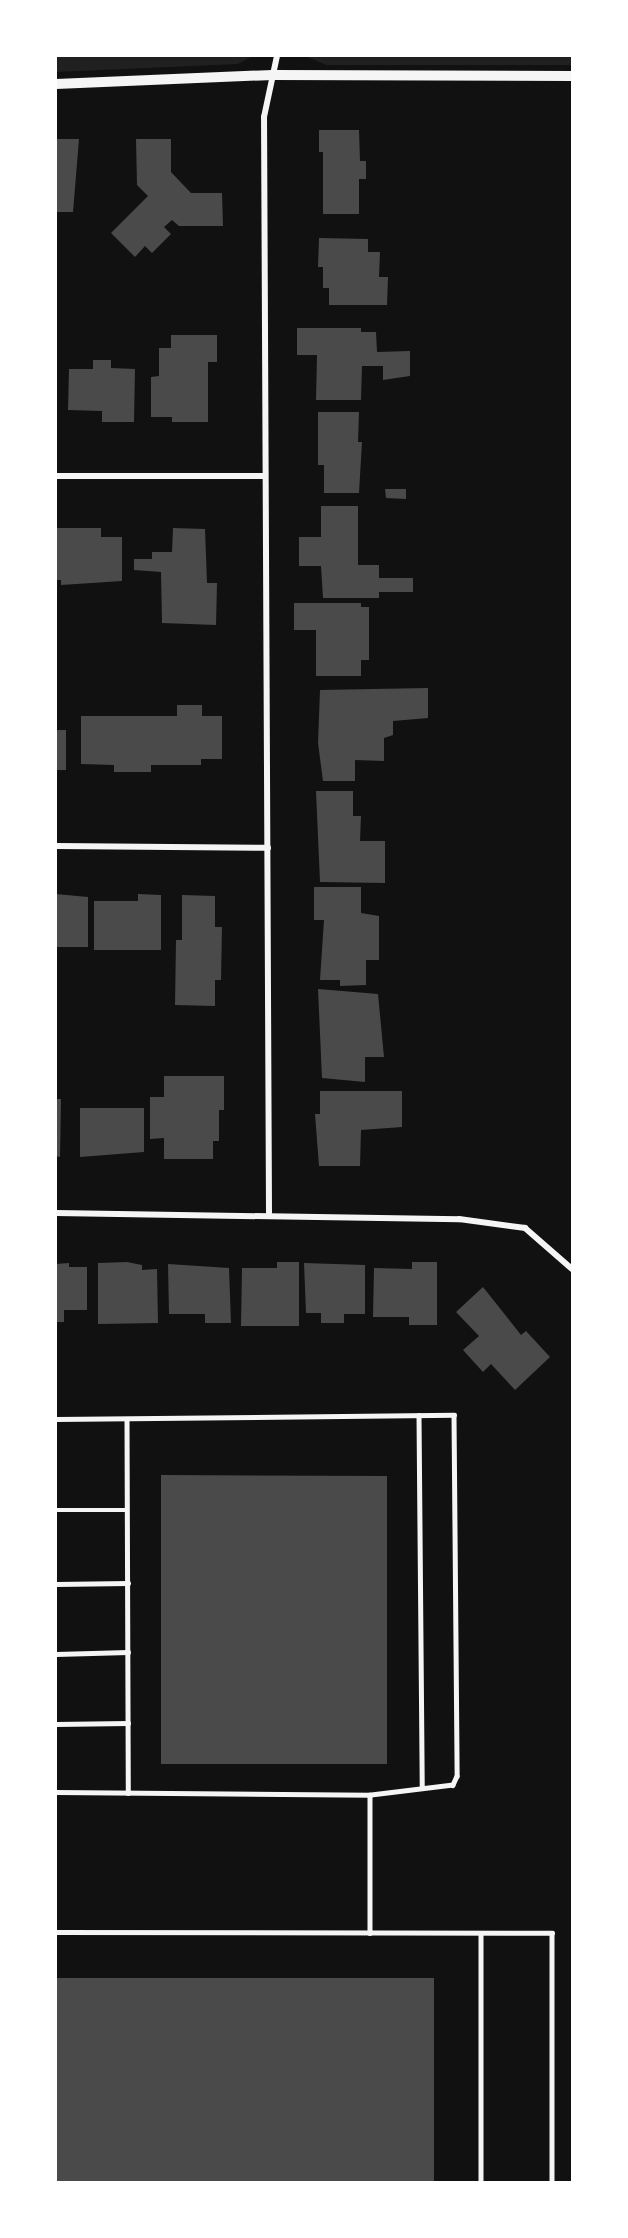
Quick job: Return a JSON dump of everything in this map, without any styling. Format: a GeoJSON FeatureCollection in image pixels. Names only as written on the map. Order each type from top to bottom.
{"type":"FeatureCollection","features":[{"type":"Feature","properties":{"kind":"street"},"geometry":{"type":"LineString","coordinates":[[269,1213],[268,848],[263,476],[264,117],[278,56]]}},
{"type":"Feature","properties":{"kind":"street"},"geometry":{"type":"LineString","coordinates":[[56,84],[273,75],[573,76]]}},
{"type":"Feature","properties":{"kind":"street"},"geometry":{"type":"LineString","coordinates":[[56,476],[263,476]]}},
{"type":"Feature","properties":{"kind":"street"},"geometry":{"type":"LineString","coordinates":[[56,846],[268,848]]}},
{"type":"Feature","properties":{"kind":"street"},"geometry":{"type":"LineString","coordinates":[[56,1213],[269,1213],[459,1219],[525,1228],[573,1269]]}},
{"type":"Feature","properties":{"kind":"lane"},"geometry":{"type":"LineString","coordinates":[[56,1419],[454,1414],[457,1776],[453,1785],[370,1795],[56,1792]]}},
{"type":"Feature","properties":{"kind":"lane"},"geometry":{"type":"LineString","coordinates":[[419,1415],[422,1787]]}},
{"type":"Feature","properties":{"kind":"lane"},"geometry":{"type":"LineString","coordinates":[[127,1419],[128,1793]]}},
{"type":"Feature","properties":{"kind":"lane"},"geometry":{"type":"LineString","coordinates":[[56,1510],[127,1510]]}},
{"type":"Feature","properties":{"kind":"lane"},"geometry":{"type":"LineString","coordinates":[[56,1584],[128,1582]]}},
{"type":"Feature","properties":{"kind":"lane"},"geometry":{"type":"LineString","coordinates":[[56,1654],[128,1652]]}},
{"type":"Feature","properties":{"kind":"lane"},"geometry":{"type":"LineString","coordinates":[[56,1724],[128,1723]]}},
{"type":"Feature","properties":{"kind":"lane"},"geometry":{"type":"LineString","coordinates":[[370,1795],[370,1933]]}},
{"type":"Feature","properties":{"kind":"lane"},"geometry":{"type":"LineString","coordinates":[[56,1932],[552,1933],[552,2182]]}},
{"type":"Feature","properties":{"kind":"lane"},"geometry":{"type":"LineString","coordinates":[[481,1933],[481,2182]]}},
{"type":"Feature","properties":{"kind":"shaded area"},"geometry":{"type":"Polygon","coordinates":[[[56,56],[253,56],[238,64],[56,72],[56,56]]]}},
{"type":"Feature","properties":{"kind":"shaded area"},"geometry":{"type":"Polygon","coordinates":[[[305,56],[572,56],[572,65],[326,65],[305,56]]]}},
{"type":"Feature","properties":{"kind":"building"},"geometry":{"type":"Polygon","coordinates":[[[319,130],[359,130],[360,161],[366,161],[366,179],[359,179],[359,214],[323,214],[323,152],[319,152],[319,130]]]}},
{"type":"Feature","properties":{"kind":"building"},"geometry":{"type":"Polygon","coordinates":[[[56,139],[79,139],[73,212],[56,212],[56,139]]]}},
{"type":"Feature","properties":{"kind":"building"},"geometry":{"type":"Polygon","coordinates":[[[136,139],[171,139],[171,172],[191,193],[222,193],[223,226],[179,226],[172,220],[164,227],[171,234],[152,253],[145,246],[135,257],[111,233],[148,196],[137,185],[136,139]]]}},
{"type":"Feature","properties":{"kind":"building"},"geometry":{"type":"Polygon","coordinates":[[[319,238],[368,239],[368,252],[380,252],[379,277],[388,277],[387,305],[329,305],[329,288],[323,288],[323,267],[318,267],[319,238]]]}},
{"type":"Feature","properties":{"kind":"building"},"geometry":{"type":"Polygon","coordinates":[[[297,328],[361,328],[361,332],[376,332],[377,352],[410,351],[410,376],[383,380],[383,366],[362,366],[361,400],[316,400],[317,355],[297,355],[297,328]]]}},
{"type":"Feature","properties":{"kind":"building"},"geometry":{"type":"Polygon","coordinates":[[[171,335],[217,335],[217,362],[208,362],[208,422],[172,422],[172,417],[151,417],[151,377],[159,376],[159,348],[171,348],[171,335]]]}},
{"type":"Feature","properties":{"kind":"building"},"geometry":{"type":"Polygon","coordinates":[[[93,360],[111,360],[111,368],[135,369],[134,422],[102,422],[102,411],[68,410],[69,369],[93,369],[93,360]]]}},
{"type":"Feature","properties":{"kind":"building"},"geometry":{"type":"Polygon","coordinates":[[[318,412],[359,412],[358,442],[362,442],[359,493],[324,493],[324,465],[318,465],[318,412]]]}},
{"type":"Feature","properties":{"kind":"building"},"geometry":{"type":"Polygon","coordinates":[[[385,489],[406,489],[406,499],[386,498],[385,489]]]}},
{"type":"Feature","properties":{"kind":"building"},"geometry":{"type":"Polygon","coordinates":[[[321,506],[358,506],[358,565],[379,565],[379,578],[413,578],[413,592],[379,592],[379,598],[323,598],[321,566],[299,566],[299,537],[321,537],[321,506]]]}},
{"type":"Feature","properties":{"kind":"building"},"geometry":{"type":"Polygon","coordinates":[[[56,528],[101,528],[101,537],[122,537],[122,581],[61,585],[61,580],[56,580],[56,528]]]}},
{"type":"Feature","properties":{"kind":"building"},"geometry":{"type":"Polygon","coordinates":[[[173,528],[205,529],[207,583],[217,583],[216,625],[162,623],[161,572],[134,570],[134,559],[152,559],[152,552],[172,552],[173,528]]]}},
{"type":"Feature","properties":{"kind":"building"},"geometry":{"type":"Polygon","coordinates":[[[294,603],[361,603],[361,607],[369,607],[369,660],[361,660],[361,676],[316,676],[316,630],[294,630],[294,603]]]}},
{"type":"Feature","properties":{"kind":"building"},"geometry":{"type":"Polygon","coordinates":[[[428,688],[428,718],[393,721],[393,735],[384,738],[384,761],[355,760],[355,781],[323,781],[318,743],[320,690],[428,688]]]}},
{"type":"Feature","properties":{"kind":"building"},"geometry":{"type":"Polygon","coordinates":[[[177,705],[202,705],[202,716],[222,716],[222,759],[201,759],[201,765],[151,765],[151,772],[114,772],[114,765],[81,764],[81,716],[177,716],[177,705]]]}},
{"type":"Feature","properties":{"kind":"building"},"geometry":{"type":"Polygon","coordinates":[[[56,730],[66,730],[66,770],[56,770],[56,730]]]}},
{"type":"Feature","properties":{"kind":"building"},"geometry":{"type":"Polygon","coordinates":[[[316,791],[353,791],[353,816],[361,816],[360,841],[385,841],[385,883],[320,882],[316,791]]]}},
{"type":"Feature","properties":{"kind":"building"},"geometry":{"type":"Polygon","coordinates":[[[314,887],[361,887],[361,913],[379,916],[379,960],[366,960],[366,985],[340,986],[340,980],[320,980],[324,920],[314,920],[314,887]]]}},
{"type":"Feature","properties":{"kind":"building"},"geometry":{"type":"Polygon","coordinates":[[[56,894],[88,897],[88,947],[56,947],[56,894]]]}},
{"type":"Feature","properties":{"kind":"building"},"geometry":{"type":"Polygon","coordinates":[[[138,894],[161,895],[161,950],[94,950],[94,901],[138,901],[138,894]]]}},
{"type":"Feature","properties":{"kind":"building"},"geometry":{"type":"Polygon","coordinates":[[[182,895],[215,896],[215,927],[222,927],[221,980],[215,980],[215,1006],[175,1005],[176,940],[182,940],[182,895]]]}},
{"type":"Feature","properties":{"kind":"building"},"geometry":{"type":"Polygon","coordinates":[[[318,989],[378,994],[384,1057],[365,1057],[365,1082],[322,1078],[318,989]]]}},
{"type":"Feature","properties":{"kind":"building"},"geometry":{"type":"Polygon","coordinates":[[[164,1076],[224,1076],[224,1110],[219,1110],[219,1141],[213,1141],[213,1159],[164,1159],[164,1138],[150,1139],[150,1097],[164,1097],[164,1076]]]}},
{"type":"Feature","properties":{"kind":"building"},"geometry":{"type":"Polygon","coordinates":[[[320,1091],[402,1091],[402,1127],[361,1130],[360,1166],[319,1166],[315,1114],[320,1114],[320,1091]]]}},
{"type":"Feature","properties":{"kind":"building"},"geometry":{"type":"Polygon","coordinates":[[[56,1099],[61,1099],[60,1157],[56,1156],[56,1099]]]}},
{"type":"Feature","properties":{"kind":"building"},"geometry":{"type":"Polygon","coordinates":[[[80,1108],[144,1108],[144,1152],[80,1157],[80,1108]]]}},
{"type":"Feature","properties":{"kind":"building"},"geometry":{"type":"Polygon","coordinates":[[[127,1262],[142,1265],[142,1270],[157,1269],[158,1323],[98,1324],[98,1263],[127,1262]]]}},
{"type":"Feature","properties":{"kind":"building"},"geometry":{"type":"Polygon","coordinates":[[[277,1262],[299,1262],[299,1326],[241,1326],[242,1268],[277,1268],[277,1262]]]}},
{"type":"Feature","properties":{"kind":"building"},"geometry":{"type":"Polygon","coordinates":[[[412,1262],[437,1262],[437,1325],[409,1325],[409,1317],[373,1317],[374,1268],[412,1269],[412,1262]]]}},
{"type":"Feature","properties":{"kind":"building"},"geometry":{"type":"Polygon","coordinates":[[[69,1263],[69,1267],[87,1267],[87,1310],[64,1310],[64,1322],[56,1322],[56,1264],[69,1263]]]}},
{"type":"Feature","properties":{"kind":"building"},"geometry":{"type":"Polygon","coordinates":[[[304,1263],[365,1265],[365,1314],[344,1314],[344,1323],[321,1323],[321,1313],[306,1313],[304,1263]]]}},
{"type":"Feature","properties":{"kind":"building"},"geometry":{"type":"Polygon","coordinates":[[[168,1264],[229,1268],[231,1323],[205,1323],[205,1314],[169,1314],[168,1264]]]}},
{"type":"Feature","properties":{"kind":"building"},"geometry":{"type":"Polygon","coordinates":[[[483,1287],[521,1335],[526,1331],[550,1357],[515,1390],[491,1364],[483,1372],[463,1350],[479,1336],[456,1312],[483,1287]]]}},
{"type":"Feature","properties":{"kind":"building"},"geometry":{"type":"Polygon","coordinates":[[[161,1475],[387,1476],[387,1764],[161,1764],[161,1475]]]}},
{"type":"Feature","properties":{"kind":"building"},"geometry":{"type":"Polygon","coordinates":[[[57,1978],[434,1978],[434,2182],[56,2182],[57,1978]]]}}]}
